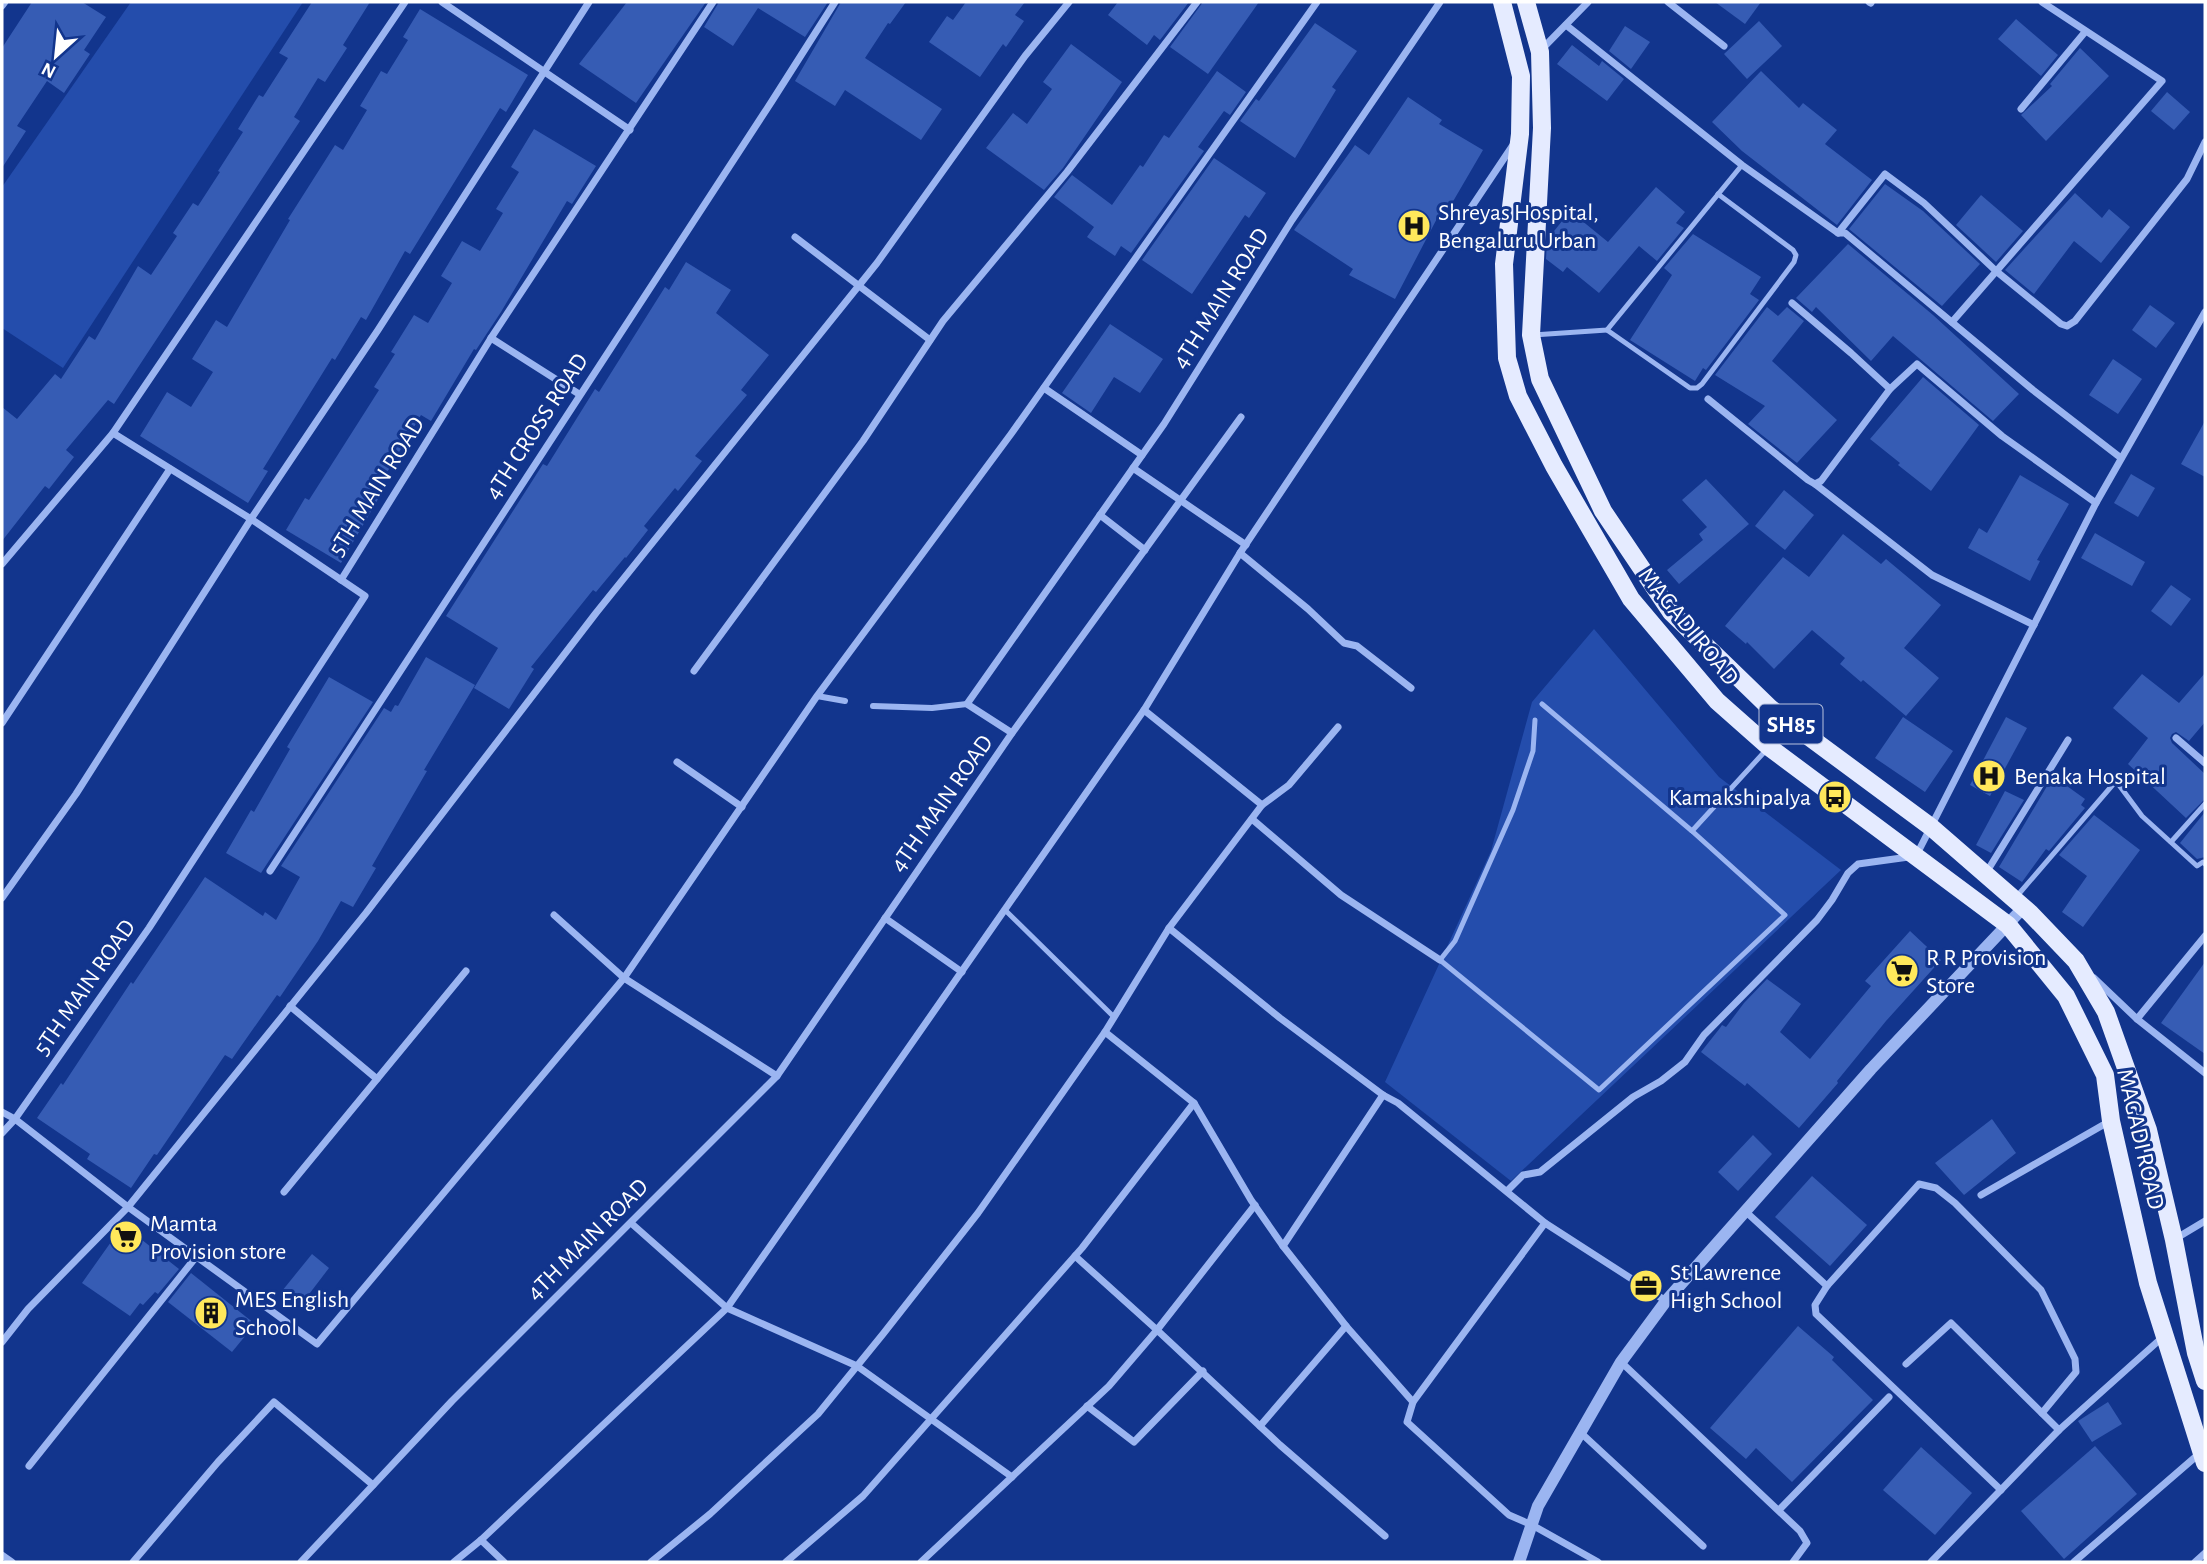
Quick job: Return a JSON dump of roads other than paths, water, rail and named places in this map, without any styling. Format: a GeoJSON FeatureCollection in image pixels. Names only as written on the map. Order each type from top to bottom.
{"type":"FeatureCollection","features":[{"type":"Feature","properties":{"kind":"main road","name":"MAGADI ROAD"},"geometry":{"type":"LineString","coordinates":[[1502,2],[1521,76],[1520,134],[1504,264],[1507,358],[1518,396],[1554,466],[1631,599],[1717,701],[1769,747],[2007,925],[2066,996],[2105,1075],[2111,1121],[2148,1283],[2203,1457]]}},
{"type":"Feature","properties":{"kind":"main road","name":"MAGADI ROAD"},"geometry":{"type":"LineString","coordinates":[[1526,2],[1540,52],[1542,128],[1531,335],[1540,379],[1603,511],[1671,612],[1770,708],[1931,827],[2019,903],[2076,961],[2106,1012],[2148,1130],[2174,1240],[2196,1353],[2205,1381]]}},
{"type":"Feature","properties":{"kind":"street"},"geometry":{"type":"LineString","coordinates":[[2,564],[113,432],[405,2]]}},
{"type":"Feature","properties":{"kind":"street"},"geometry":{"type":"LineString","coordinates":[[442,2],[630,130]]}},
{"type":"Feature","properties":{"kind":"street"},"geometry":{"type":"LineString","coordinates":[[2,898],[76,794],[251,519],[378,330],[589,2]]}},
{"type":"Feature","properties":{"kind":"street","name":"5TH MAIN ROAD"},"geometry":{"type":"LineString","coordinates":[[15,1119],[149,928],[365,596],[341,580],[491,338],[713,2]]}},
{"type":"Feature","properties":{"kind":"street","name":"4TH CROSS ROAD"},"geometry":{"type":"LineString","coordinates":[[270,871],[835,2]]}},
{"type":"Feature","properties":{"kind":"street"},"geometry":{"type":"LineString","coordinates":[[2,1342],[28,1309],[128,1207],[366,913],[596,613],[859,285],[1025,56],[1069,2]]}},
{"type":"Feature","properties":{"kind":"street"},"geometry":{"type":"LineString","coordinates":[[694,671],[863,441],[943,321],[1067,172],[1196,2]]}},
{"type":"Feature","properties":{"kind":"street"},"geometry":{"type":"LineString","coordinates":[[2,1112],[317,1344],[624,978],[817,696],[1044,388],[1318,2]]}},
{"type":"Feature","properties":{"kind":"street","name":"4TH MAIN ROAD"},"geometry":{"type":"LineString","coordinates":[[302,1562],[452,1401],[777,1076],[1012,733],[967,704],[1142,455],[1292,220],[1440,2]]}},
{"type":"Feature","properties":{"kind":"street"},"geometry":{"type":"LineString","coordinates":[[1540,52],[1588,2]]}},
{"type":"Feature","properties":{"kind":"street"},"geometry":{"type":"LineString","coordinates":[[1668,2],[1724,46]]}},
{"type":"Feature","properties":{"kind":"street"},"geometry":{"type":"LineString","coordinates":[[1952,322],[2161,81],[2042,2]]}},
{"type":"Feature","properties":{"kind":"street"},"geometry":{"type":"LineString","coordinates":[[1566,25],[1742,165],[1838,233],[1845,233],[2121,457]]}},
{"type":"Feature","properties":{"kind":"street"},"geometry":{"type":"LineString","coordinates":[[2021,109],[2085,32]]}},
{"type":"Feature","properties":{"kind":"street"},"geometry":{"type":"LineString","coordinates":[[454,1562],[481,1540],[727,1308],[1144,710],[1240,553],[1520,134],[1542,128]]}},
{"type":"Feature","properties":{"kind":"street"},"geometry":{"type":"LineString","coordinates":[[1838,233],[1885,174],[1924,203],[1996,271],[2067,326],[2075,321],[2187,179],[2205,142]]}},
{"type":"Feature","properties":{"kind":"street"},"geometry":{"type":"LineString","coordinates":[[795,237],[930,340]]}},
{"type":"Feature","properties":{"kind":"street"},"geometry":{"type":"LineString","coordinates":[[1791,303],[1890,389]]}},
{"type":"Feature","properties":{"kind":"street"},"geometry":{"type":"LineString","coordinates":[[1507,1191],[1523,1175],[1540,1172],[1633,1097],[1661,1081],[1685,1062],[1704,1035],[1817,920],[1848,873],[1858,864],[1916,856],[2096,503],[2205,312]]}},
{"type":"Feature","properties":{"kind":"street"},"geometry":{"type":"LineString","coordinates":[[491,338],[579,394]]}},
{"type":"Feature","properties":{"kind":"street"},"geometry":{"type":"LineString","coordinates":[[1815,484],[1821,481],[1890,389],[1917,364],[2002,436],[2096,503]]}},
{"type":"Feature","properties":{"kind":"street"},"geometry":{"type":"LineString","coordinates":[[1044,388],[1142,455]]}},
{"type":"Feature","properties":{"kind":"street"},"geometry":{"type":"LineString","coordinates":[[1708,399],[1932,575],[2034,625]]}},
{"type":"Feature","properties":{"kind":"street"},"geometry":{"type":"LineString","coordinates":[[1012,733],[1241,417]]}},
{"type":"Feature","properties":{"kind":"street"},"geometry":{"type":"LineString","coordinates":[[113,432],[251,519],[341,580]]}},
{"type":"Feature","properties":{"kind":"street"},"geometry":{"type":"LineString","coordinates":[[1133,468],[1246,545]]}},
{"type":"Feature","properties":{"kind":"street"},"geometry":{"type":"LineString","coordinates":[[2,723],[170,469]]}},
{"type":"Feature","properties":{"kind":"street"},"geometry":{"type":"LineString","coordinates":[[1100,516],[1145,550]]}},
{"type":"Feature","properties":{"kind":"street"},"geometry":{"type":"LineString","coordinates":[[1240,553],[1308,609],[1344,643],[1357,646],[1411,688]]}},
{"type":"Feature","properties":{"kind":"street"},"geometry":{"type":"LineString","coordinates":[[817,696],[845,701]]}},
{"type":"Feature","properties":{"kind":"street"},"geometry":{"type":"LineString","coordinates":[[873,706],[932,708],[967,704]]}},
{"type":"Feature","properties":{"kind":"street"},"geometry":{"type":"LineString","coordinates":[[1144,710],[1262,805]]}},
{"type":"Feature","properties":{"kind":"street"},"geometry":{"type":"LineString","coordinates":[[651,1562],[710,1514],[818,1414],[978,1213],[1105,1032],[1169,928],[1262,805],[1289,785],[1338,727]]}},
{"type":"Feature","properties":{"kind":"street"},"geometry":{"type":"LineString","coordinates":[[2176,738],[2205,763]]}},
{"type":"Feature","properties":{"kind":"street"},"geometry":{"type":"LineString","coordinates":[[1986,874],[2068,740]]}},
{"type":"Feature","properties":{"kind":"street"},"geometry":{"type":"LineString","coordinates":[[677,762],[742,807]]}},
{"type":"Feature","properties":{"kind":"street"},"geometry":{"type":"LineString","coordinates":[[1252,819],[1341,895],[1440,960]]}},
{"type":"Feature","properties":{"kind":"street"},"geometry":{"type":"LineString","coordinates":[[1519,1562],[1538,1506],[1621,1362],[1666,1301],[1871,1069],[2007,925],[2019,903]]}},
{"type":"Feature","properties":{"kind":"street"},"geometry":{"type":"LineString","coordinates":[[554,915],[624,978],[777,1076]]}},
{"type":"Feature","properties":{"kind":"street"},"geometry":{"type":"LineString","coordinates":[[885,918],[962,972]]}},
{"type":"Feature","properties":{"kind":"street"},"geometry":{"type":"LineString","coordinates":[[1169,928],[1280,1018],[1382,1095],[1398,1103],[1545,1223],[1666,1301]]}},
{"type":"Feature","properties":{"kind":"street"},"geometry":{"type":"LineString","coordinates":[[2137,1019],[2205,936]]}},
{"type":"Feature","properties":{"kind":"street"},"geometry":{"type":"LineString","coordinates":[[2076,961],[2137,1019],[2205,1073]]}},
{"type":"Feature","properties":{"kind":"street"},"geometry":{"type":"LineString","coordinates":[[284,1192],[466,971]]}},
{"type":"Feature","properties":{"kind":"street"},"geometry":{"type":"LineString","coordinates":[[290,1006],[377,1079]]}},
{"type":"Feature","properties":{"kind":"street"},"geometry":{"type":"LineString","coordinates":[[1105,1032],[1194,1103],[1255,1205],[1283,1246],[1346,1326],[1413,1402]]}},
{"type":"Feature","properties":{"kind":"street"},"geometry":{"type":"LineString","coordinates":[[1283,1246],[1382,1095]]}},
{"type":"Feature","properties":{"kind":"street"},"geometry":{"type":"LineString","coordinates":[[786,1562],[863,1496],[1075,1256],[1194,1103]]}},
{"type":"Feature","properties":{"kind":"street"},"geometry":{"type":"LineString","coordinates":[[2,1133],[15,1119]]}},
{"type":"Feature","properties":{"kind":"street"},"geometry":{"type":"LineString","coordinates":[[1981,1195],[2111,1121]]}},
{"type":"Feature","properties":{"kind":"street"},"geometry":{"type":"LineString","coordinates":[[2001,1490],[1816,1314],[1815,1305],[1827,1286],[1919,1184],[1936,1188],[1955,1203],[2041,1290],[2075,1359],[2076,1372],[2042,1413]]}},
{"type":"Feature","properties":{"kind":"street"},"geometry":{"type":"LineString","coordinates":[[921,1562],[1109,1386],[1157,1330],[1255,1205]]}},
{"type":"Feature","properties":{"kind":"street"},"geometry":{"type":"LineString","coordinates":[[1745,1210],[1827,1286]]}},
{"type":"Feature","properties":{"kind":"street"},"geometry":{"type":"LineString","coordinates":[[2174,1240],[2205,1221]]}},
{"type":"Feature","properties":{"kind":"street"},"geometry":{"type":"LineString","coordinates":[[631,1223],[727,1308],[857,1366],[1012,1477]]}},
{"type":"Feature","properties":{"kind":"street"},"geometry":{"type":"LineString","coordinates":[[1545,1223],[1413,1402],[1408,1422],[1509,1515],[1598,1562]]}},
{"type":"Feature","properties":{"kind":"street"},"geometry":{"type":"LineString","coordinates":[[1075,1256],[1260,1426],[1385,1536]]}},
{"type":"Feature","properties":{"kind":"street"},"geometry":{"type":"LineString","coordinates":[[29,1466],[196,1257]]}},
{"type":"Feature","properties":{"kind":"street"},"geometry":{"type":"LineString","coordinates":[[1906,1364],[1951,1323],[2059,1430]]}},
{"type":"Feature","properties":{"kind":"street"},"geometry":{"type":"LineString","coordinates":[[1260,1426],[1346,1326]]}},
{"type":"Feature","properties":{"kind":"street"},"geometry":{"type":"LineString","coordinates":[[1931,1562],[2059,1430],[2165,1335]]}},
{"type":"Feature","properties":{"kind":"street"},"geometry":{"type":"LineString","coordinates":[[1621,1362],[1800,1531],[1807,1543],[1793,1562]]}},
{"type":"Feature","properties":{"kind":"street"},"geometry":{"type":"LineString","coordinates":[[1087,1406],[1133,1442],[1203,1371]]}},
{"type":"Feature","properties":{"kind":"street"},"geometry":{"type":"LineString","coordinates":[[1779,1510],[1888,1397]]}},
{"type":"Feature","properties":{"kind":"street"},"geometry":{"type":"LineString","coordinates":[[133,1562],[218,1462],[274,1402],[373,1485]]}},
{"type":"Feature","properties":{"kind":"street"},"geometry":{"type":"LineString","coordinates":[[1580,1432],[1703,1546]]}},
{"type":"Feature","properties":{"kind":"street"},"geometry":{"type":"LineString","coordinates":[[2074,1562],[2203,1457]]}},
{"type":"Feature","properties":{"kind":"street"},"geometry":{"type":"LineString","coordinates":[[481,1540],[504,1562]]}},
{"type":"Feature","properties":{"kind":"street"},"geometry":{"type":"LineString","coordinates":[[2195,1562],[2205,1553]]}},
{"type":"Feature","properties":{"kind":"street"},"geometry":{"type":"LineString","coordinates":[[2,1555],[12,1562]]}},
{"type":"Feature","properties":{"kind":"lane"},"geometry":{"type":"LineString","coordinates":[[1607,330],[1742,165]]}},
{"type":"Feature","properties":{"kind":"lane"},"geometry":{"type":"LineString","coordinates":[[1531,335],[1607,330],[1690,388],[1697,388],[1794,262],[1796,255],[1718,194]]}},
{"type":"Feature","properties":{"kind":"lane"},"geometry":{"type":"LineString","coordinates":[[1535,720],[1533,751],[1513,810],[1455,941],[1440,960],[1599,1090],[1785,915],[1692,831],[1542,705]]}},
{"type":"Feature","properties":{"kind":"lane"},"geometry":{"type":"LineString","coordinates":[[1692,831],[1769,747]]}},
{"type":"Feature","properties":{"kind":"lane"},"geometry":{"type":"LineString","coordinates":[[2019,903],[2116,781],[2142,816],[2197,866],[2203,862],[2205,864]]}},
{"type":"Feature","properties":{"kind":"lane"},"geometry":{"type":"LineString","coordinates":[[2171,842],[2205,804]]}},
{"type":"Feature","properties":{"kind":"lane"},"geometry":{"type":"LineString","coordinates":[[1005,911],[1114,1017]]}},
{"type":"Feature","properties":{"kind":"place","name":"Shreyas Hospital, Bengaluru Urban"},"geometry":{"type":"Point","coordinates":[1414,226]}},
{"type":"Feature","properties":{"kind":"place","name":"Benaka Hospital"},"geometry":{"type":"Point","coordinates":[1989,776]}},
{"type":"Feature","properties":{"kind":"place","name":"Kamakshipalya"},"geometry":{"type":"Point","coordinates":[1835,797]}},
{"type":"Feature","properties":{"kind":"place","name":"R R Provision Store"},"geometry":{"type":"Point","coordinates":[1902,971]}},
{"type":"Feature","properties":{"kind":"place","name":"Mamta Provision store"},"geometry":{"type":"Point","coordinates":[126,1237]}},
{"type":"Feature","properties":{"kind":"place","name":"St Lawrence High School"},"geometry":{"type":"Point","coordinates":[1646,1286]}},
{"type":"Feature","properties":{"kind":"place","name":"MES English School"},"geometry":{"type":"Point","coordinates":[211,1313]}}]}
